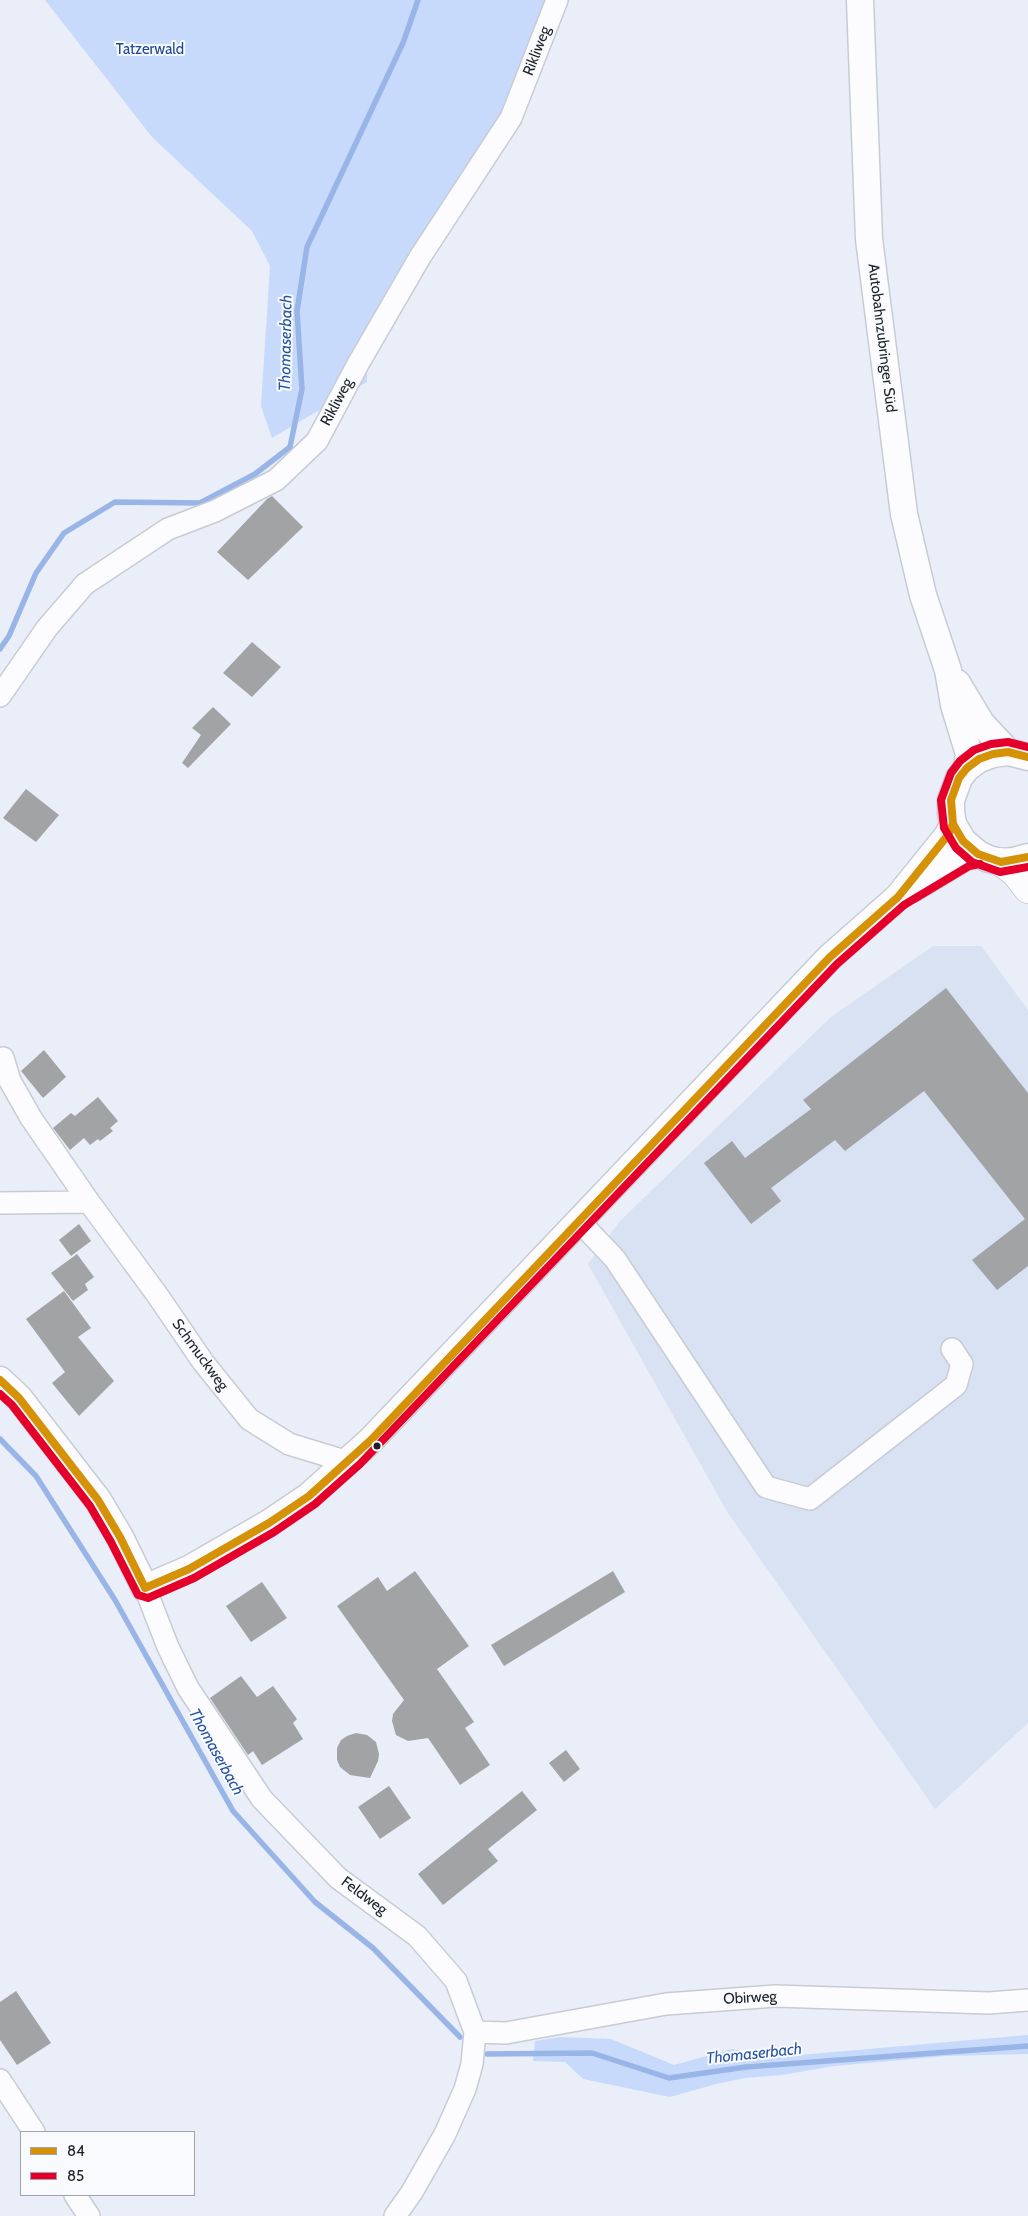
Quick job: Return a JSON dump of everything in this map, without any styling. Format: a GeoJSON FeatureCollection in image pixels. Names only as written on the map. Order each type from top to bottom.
{"type":"FeatureCollection","features":[{"type":"Feature","properties":{"kind":"highway"},"geometry":{"type":"LineString","coordinates":[[989,858],[1015,872],[1028,889]]}},
{"type":"Feature","properties":{"kind":"main road","name":"Autobahnzubringer Süd"},"geometry":{"type":"LineString","coordinates":[[860,0],[869,239],[904,514],[923,595],[948,670],[954,705],[968,754],[966,768]]}},
{"type":"Feature","properties":{"kind":"main road","name":"Autobahnzubringer Süd"},"geometry":{"type":"LineString","coordinates":[[948,670],[981,723],[1018,755]]}},
{"type":"Feature","properties":{"kind":"main road"},"geometry":{"type":"LineString","coordinates":[[989,858],[963,841],[954,824],[951,812],[952,794],[966,768],[979,759],[993,754],[1018,755]]}},
{"type":"Feature","properties":{"kind":"main road"},"geometry":{"type":"LineString","coordinates":[[0,1380],[19,1398],[98,1500],[120,1537],[145,1588],[189,1569],[269,1524],[309,1496],[348,1462],[390,1420],[830,957],[898,897],[948,835],[954,824]]}},
{"type":"Feature","properties":{"kind":"main road"},"geometry":{"type":"LineString","coordinates":[[898,897],[965,857],[1014,861],[1028,857]]}},
{"type":"Feature","properties":{"kind":"street","name":"Rikliweg"},"geometry":{"type":"LineString","coordinates":[[0,696],[46,628],[85,584],[168,529],[215,511],[276,480],[317,441],[358,364],[420,257],[511,118],[557,0]]}},
{"type":"Feature","properties":{"kind":"street","name":"Schmuckweg"},"geometry":{"type":"LineString","coordinates":[[0,1059],[3,1058],[10,1081],[31,1118],[89,1202],[203,1362],[250,1419],[289,1444],[348,1462]]}},
{"type":"Feature","properties":{"kind":"street"},"geometry":{"type":"LineString","coordinates":[[0,1203],[89,1202]]}},
{"type":"Feature","properties":{"kind":"street"},"geometry":{"type":"LineString","coordinates":[[578,1220],[615,1259],[766,1487],[810,1499],[956,1385],[962,1364],[952,1349]]}},
{"type":"Feature","properties":{"kind":"street","name":"Feldweg"},"geometry":{"type":"LineString","coordinates":[[145,1588],[168,1647],[188,1688],[262,1799],[338,1878],[417,1936],[456,1981],[475,2032],[472,2064],[465,2088],[445,2134],[412,2192],[395,2216]]}},
{"type":"Feature","properties":{"kind":"street","name":"Obirweg"},"geometry":{"type":"LineString","coordinates":[[475,2032],[506,2033],[666,2004],[775,1996],[988,2003],[1028,2000]]}},
{"type":"Feature","properties":{"kind":"street"},"geometry":{"type":"LineString","coordinates":[[0,2080],[33,2131]]}},
{"type":"Feature","properties":{"kind":"street"},"geometry":{"type":"LineString","coordinates":[[76,2196],[89,2216]]}},
{"type":"Feature","properties":{"kind":"shaded area"},"geometry":{"type":"Polygon","coordinates":[[[933,946],[981,946],[1028,1010],[1028,1723],[935,1809],[728,1513],[588,1264],[620,1221],[831,1017],[933,946]]]}},
{"type":"Feature","properties":{"kind":"green space","name":"Tatzerwald"},"geometry":{"type":"Polygon","coordinates":[[[45,0],[545,0],[502,111],[366,328],[367,382],[272,438],[261,406],[270,266],[252,231],[152,137],[45,0]]]}},
{"type":"Feature","properties":{"kind":"green space"},"geometry":{"type":"Polygon","coordinates":[[[1028,2035],[1028,2054],[946,2056],[834,2066],[782,2075],[745,2078],[670,2097],[583,2079],[565,2062],[533,2061],[535,2041],[560,2037],[611,2039],[674,2065],[732,2049],[777,2057],[1028,2035]]]}},
{"type":"Feature","properties":{"kind":"building"},"geometry":{"type":"Polygon","coordinates":[[[272,496],[303,527],[248,580],[217,552],[272,496]]]}},
{"type":"Feature","properties":{"kind":"building"},"geometry":{"type":"Polygon","coordinates":[[[252,642],[281,667],[252,697],[223,673],[252,642]]]}},
{"type":"Feature","properties":{"kind":"building"},"geometry":{"type":"Polygon","coordinates":[[[213,707],[231,724],[188,768],[182,763],[201,735],[192,728],[213,707]]]}},
{"type":"Feature","properties":{"kind":"building"},"geometry":{"type":"Polygon","coordinates":[[[26,789],[59,815],[36,842],[3,818],[26,789]]]}},
{"type":"Feature","properties":{"kind":"building"},"geometry":{"type":"Polygon","coordinates":[[[946,988],[1028,1093],[1028,1266],[997,1290],[972,1260],[1025,1219],[924,1091],[845,1151],[835,1140],[771,1188],[781,1201],[751,1224],[704,1163],[732,1141],[745,1158],[811,1109],[803,1100],[946,988]]]}},
{"type":"Feature","properties":{"kind":"building"},"geometry":{"type":"Polygon","coordinates":[[[44,1050],[66,1077],[43,1098],[21,1071],[44,1050]]]}},
{"type":"Feature","properties":{"kind":"building"},"geometry":{"type":"Polygon","coordinates":[[[98,1097],[118,1121],[110,1128],[113,1131],[100,1141],[98,1139],[90,1145],[84,1138],[70,1150],[53,1128],[71,1113],[75,1116],[98,1097]]]}},
{"type":"Feature","properties":{"kind":"building"},"geometry":{"type":"Polygon","coordinates":[[[79,1224],[91,1241],[71,1256],[59,1240],[79,1224]]]}},
{"type":"Feature","properties":{"kind":"building"},"geometry":{"type":"Polygon","coordinates":[[[77,1254],[94,1277],[85,1284],[88,1290],[73,1301],[51,1273],[77,1254]]]}},
{"type":"Feature","properties":{"kind":"building"},"geometry":{"type":"Polygon","coordinates":[[[64,1291],[91,1328],[78,1337],[114,1381],[79,1416],[52,1383],[65,1372],[26,1319],[64,1291]]]}},
{"type":"Feature","properties":{"kind":"building"},"geometry":{"type":"Polygon","coordinates":[[[415,1571],[469,1646],[437,1669],[474,1722],[465,1728],[490,1765],[460,1785],[428,1738],[408,1741],[396,1735],[392,1721],[393,1714],[404,1700],[337,1606],[378,1577],[387,1591],[415,1571]]]}},
{"type":"Feature","properties":{"kind":"building"},"geometry":{"type":"Polygon","coordinates":[[[613,1571],[625,1592],[504,1666],[491,1645],[613,1571]]]}},
{"type":"Feature","properties":{"kind":"building"},"geometry":{"type":"Polygon","coordinates":[[[262,1582],[287,1618],[251,1642],[226,1606],[262,1582]]]}},
{"type":"Feature","properties":{"kind":"building"},"geometry":{"type":"Polygon","coordinates":[[[241,1676],[257,1697],[273,1686],[297,1719],[293,1723],[303,1739],[262,1765],[253,1751],[248,1755],[210,1698],[241,1676]]]}},
{"type":"Feature","properties":{"kind":"building"},"geometry":{"type":"Polygon","coordinates":[[[356,1733],[367,1735],[376,1742],[379,1754],[378,1761],[370,1778],[350,1775],[340,1767],[337,1760],[337,1748],[341,1740],[356,1733]]]}},
{"type":"Feature","properties":{"kind":"building"},"geometry":{"type":"Polygon","coordinates":[[[566,1750],[580,1769],[564,1782],[549,1763],[566,1750]]]}},
{"type":"Feature","properties":{"kind":"building"},"geometry":{"type":"Polygon","coordinates":[[[389,1786],[411,1818],[380,1839],[358,1807],[389,1786]]]}},
{"type":"Feature","properties":{"kind":"building"},"geometry":{"type":"Polygon","coordinates":[[[522,1791],[537,1810],[488,1849],[498,1861],[443,1905],[418,1874],[522,1791]]]}},
{"type":"Feature","properties":{"kind":"building"},"geometry":{"type":"Polygon","coordinates":[[[16,1991],[51,2043],[17,2065],[0,2040],[0,2002],[16,1991]]]}},
{"type":"Feature","properties":{"kind":"waterway","name":"Thomaserbach"},"geometry":{"type":"LineString","coordinates":[[0,649],[9,636],[36,573],[64,533],[115,502],[200,503],[255,474],[290,447],[302,389],[297,311],[307,247],[403,43],[418,0]]}},
{"type":"Feature","properties":{"kind":"waterway","name":"Thomaserbach"},"geometry":{"type":"LineString","coordinates":[[0,1439],[36,1476],[115,1600],[233,1811],[315,1902],[373,1948],[460,2037]]}},
{"type":"Feature","properties":{"kind":"waterway","name":"Thomaserbach"},"geometry":{"type":"LineString","coordinates":[[487,2054],[592,2053],[669,2078],[746,2067],[1028,2046]]}},
{"type":"Feature","properties":{"kind":"transit line","name":"85"},"geometry":{"type":"LineString","coordinates":[[1028,747],[1008,742],[991,744],[974,750],[960,761],[951,773],[941,800],[944,828],[956,848],[972,862],[1000,872],[1028,867]]}},
{"type":"Feature","properties":{"kind":"transit line","name":"84"},"geometry":{"type":"LineString","coordinates":[[1028,757],[1008,752],[993,754],[979,759],[967,768],[959,778],[951,800],[953,824],[963,841],[978,854],[1001,862],[1028,857]]}},
{"type":"Feature","properties":{"kind":"transit line","name":"84"},"geometry":{"type":"LineString","coordinates":[[0,1380],[19,1398],[98,1500],[120,1537],[145,1588],[189,1569],[269,1523],[309,1496],[371,1440],[830,957],[898,897],[948,835],[953,824]]}},
{"type":"Feature","properties":{"kind":"transit line","name":"85"},"geometry":{"type":"LineString","coordinates":[[0,1394],[12,1405],[90,1506],[138,1595],[148,1598],[194,1578],[274,1532],[315,1504],[360,1464],[837,964],[904,905],[969,866],[980,864]]}}]}
